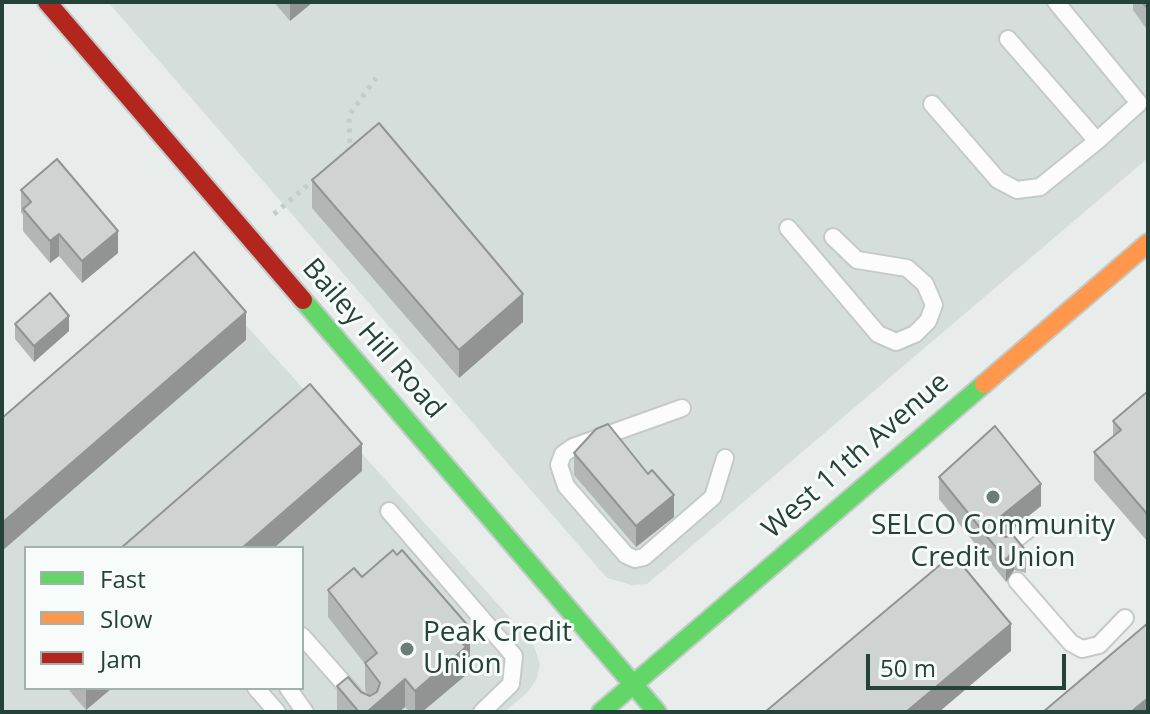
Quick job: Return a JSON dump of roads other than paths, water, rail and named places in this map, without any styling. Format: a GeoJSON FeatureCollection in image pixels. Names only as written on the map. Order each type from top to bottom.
{"type":"FeatureCollection","features":[{"type":"Feature","properties":{"kind":"street","name":"Bailey Hill Road"},"geometry":{"type":"LineString","coordinates":[[47,2],[657,712]]}},
{"type":"Feature","properties":{"kind":"street","name":"West 11th Avenue"},"geometry":{"type":"LineString","coordinates":[[601,712],[1148,243]]}},
{"type":"Feature","properties":{"kind":"lane"},"geometry":{"type":"LineString","coordinates":[[932,104],[998,180],[1017,190],[1040,187],[1097,141],[1139,103],[1056,2]]}},
{"type":"Feature","properties":{"kind":"lane"},"geometry":{"type":"LineString","coordinates":[[1008,39],[1097,141]]}},
{"type":"Feature","properties":{"kind":"lane"},"geometry":{"type":"LineString","coordinates":[[788,228],[878,334],[896,342],[915,334],[928,321],[934,305],[925,284],[907,268],[857,260],[833,237]]}},
{"type":"Feature","properties":{"kind":"lane"},"geometry":{"type":"LineString","coordinates":[[682,408],[573,447],[563,454],[559,465],[566,486],[626,555],[635,559],[644,557],[713,497],[725,458]]}},
{"type":"Feature","properties":{"kind":"lane"},"geometry":{"type":"LineString","coordinates":[[389,511],[514,656],[511,684],[482,712]]}},
{"type":"Feature","properties":{"kind":"lane"},"geometry":{"type":"LineString","coordinates":[[1005,548],[1030,528]]}},
{"type":"Feature","properties":{"kind":"lane"},"geometry":{"type":"LineString","coordinates":[[1017,581],[1071,643],[1082,649],[1099,645],[1125,618]]}},
{"type":"Feature","properties":{"kind":"lane"},"geometry":{"type":"LineString","coordinates":[[304,638],[369,712]]}},
{"type":"Feature","properties":{"kind":"lane"},"geometry":{"type":"LineString","coordinates":[[258,690],[277,712]]}},
{"type":"Feature","properties":{"kind":"lane"},"geometry":{"type":"LineString","coordinates":[[289,690],[305,712]]}},
{"type":"Feature","properties":{"kind":"place","name":"SELCO Community Credit Union"},"geometry":{"type":"Point","coordinates":[993,497]}},
{"type":"Feature","properties":{"kind":"place","name":"Peak Credit Union"},"geometry":{"type":"Point","coordinates":[407,649]}}]}
